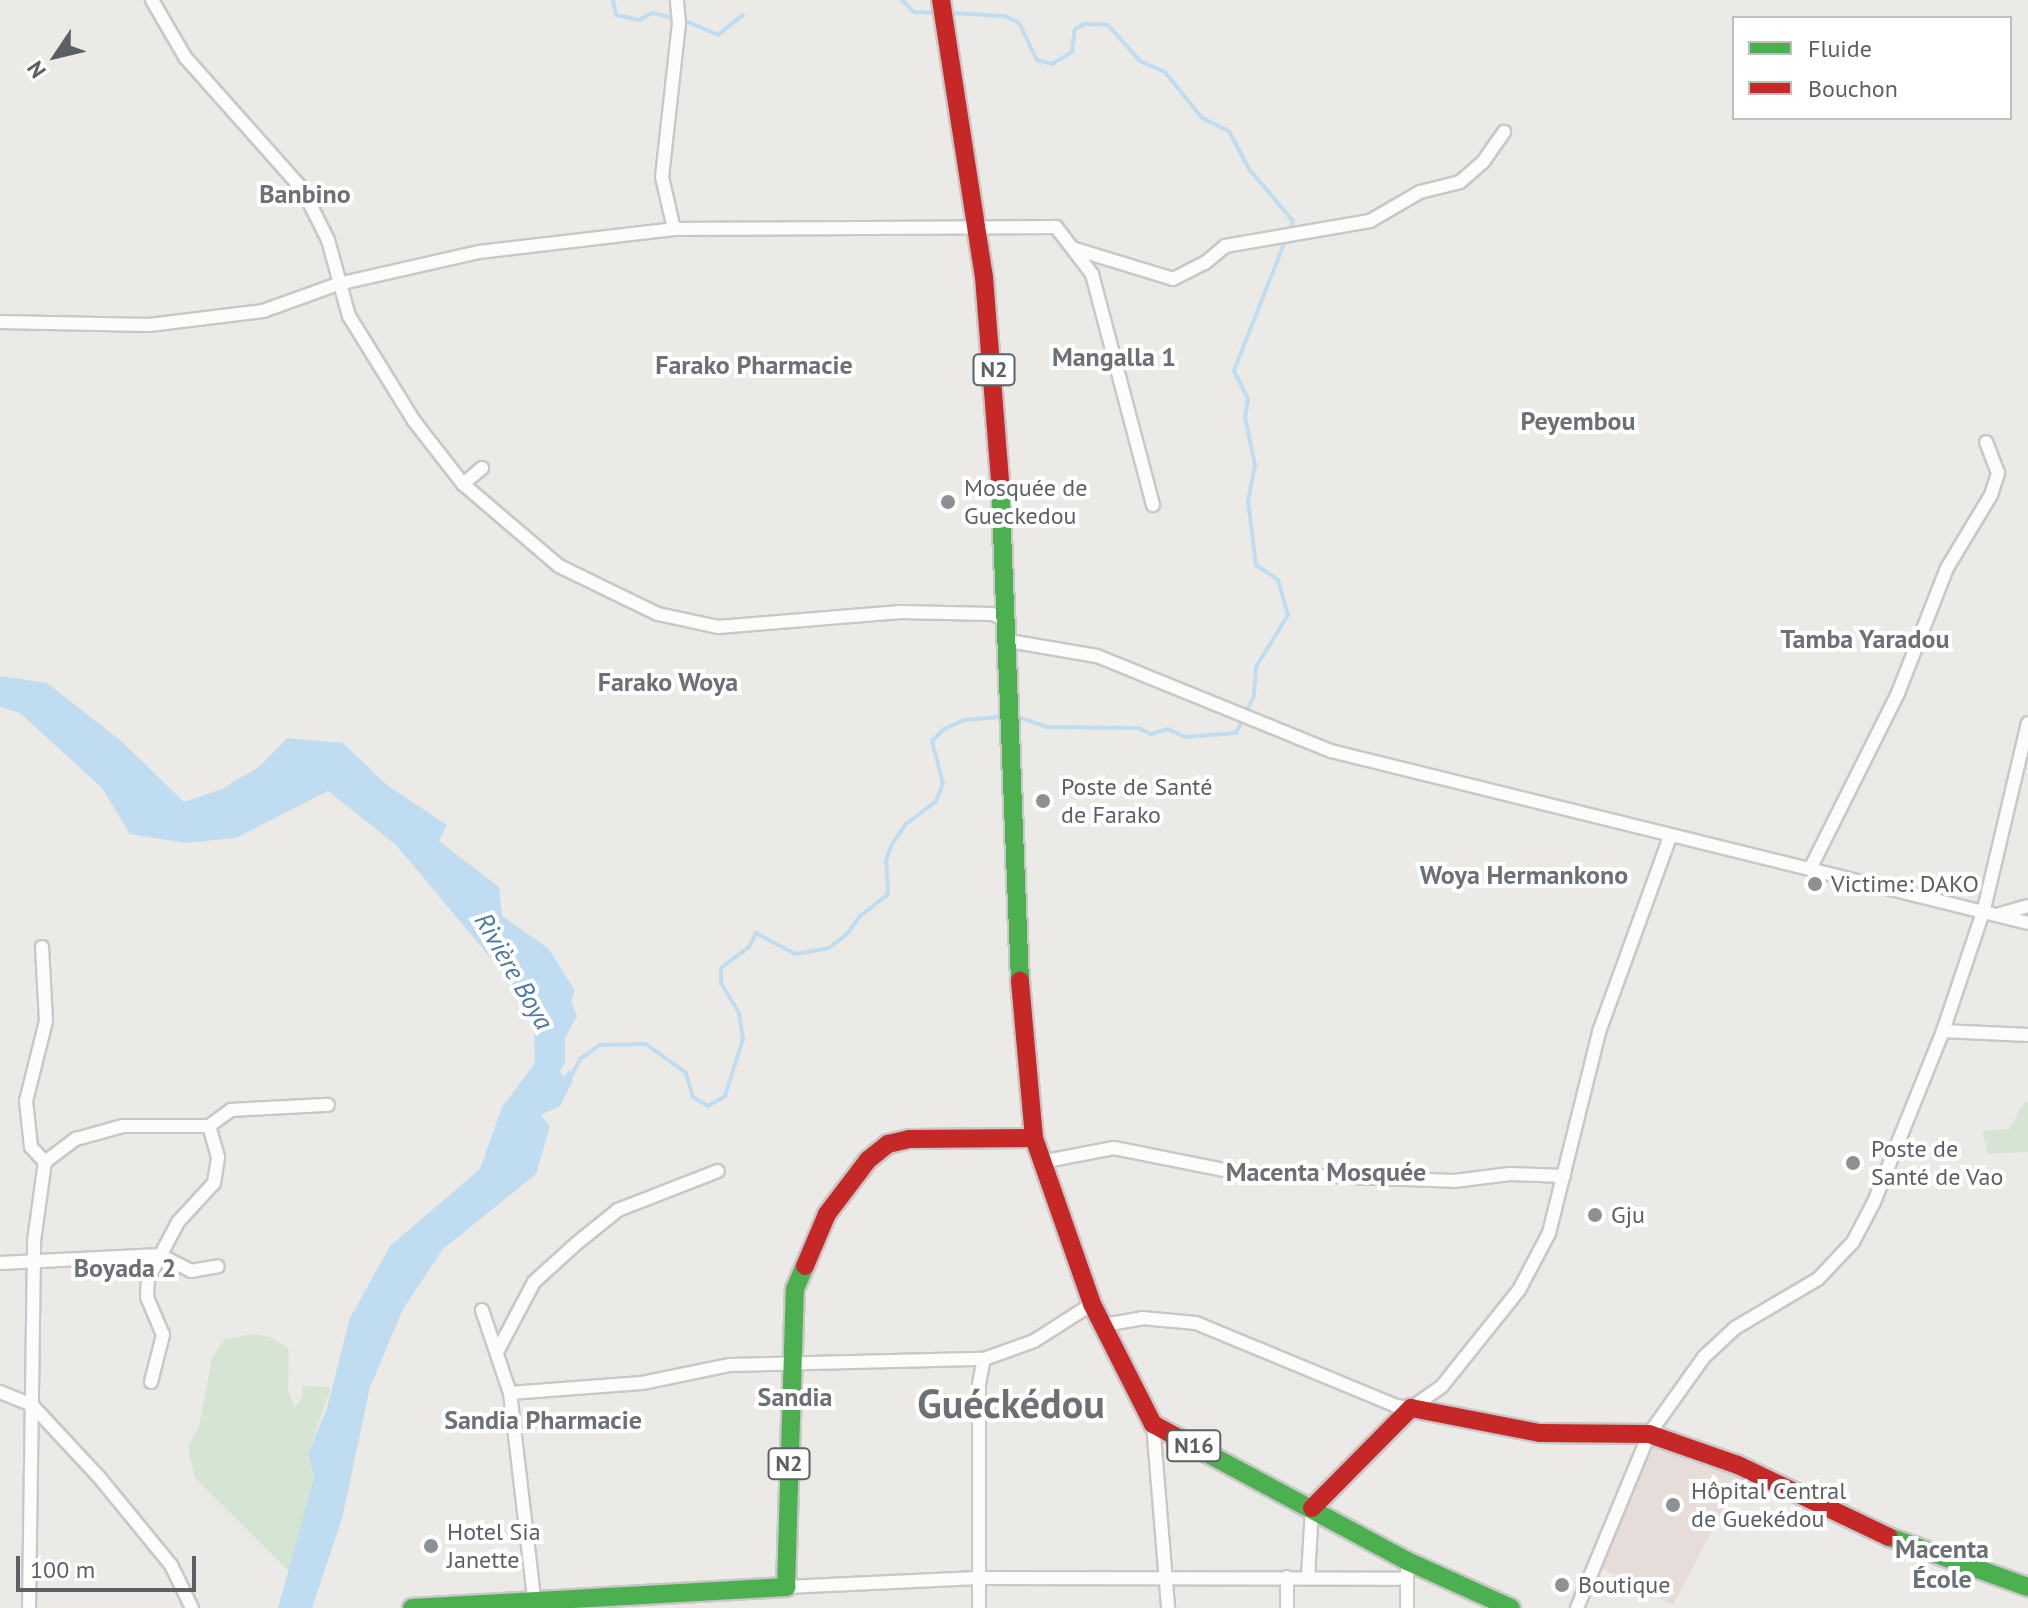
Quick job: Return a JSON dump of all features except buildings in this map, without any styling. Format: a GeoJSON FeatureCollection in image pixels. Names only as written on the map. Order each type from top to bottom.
{"type":"FeatureCollection","features":[{"type":"Feature","properties":{"kind":"main road","name":"N2"},"geometry":{"type":"LineString","coordinates":[[786,1587],[795,1289],[808,1249],[868,1160],[888,1144],[909,1139],[1034,1138],[1017,945],[1009,641],[997,396],[976,226],[942,2]]}},
{"type":"Feature","properties":{"kind":"main road","name":"N16"},"geometry":{"type":"LineString","coordinates":[[1034,1138],[1092,1304],[1153,1424],[1312,1508],[1407,1570],[1511,1608]]}},
{"type":"Feature","properties":{"kind":"main road"},"geometry":{"type":"LineString","coordinates":[[1312,1508],[1411,1408],[1540,1433],[1649,1434],[1738,1465],[1893,1539],[2028,1587]]}},
{"type":"Feature","properties":{"kind":"main road"},"geometry":{"type":"LineString","coordinates":[[412,1608],[534,1598],[746,1599],[786,1587]]}},
{"type":"Feature","properties":{"kind":"street"},"geometry":{"type":"LineString","coordinates":[[152,0],[185,57],[303,190],[328,240],[338,284],[373,361],[463,484],[559,566],[658,614],[718,627],[900,612],[992,614],[1007,620]]}},
{"type":"Feature","properties":{"kind":"street"},"geometry":{"type":"LineString","coordinates":[[674,229],[662,177],[679,24],[677,0]]}},
{"type":"Feature","properties":{"kind":"street"},"geometry":{"type":"LineString","coordinates":[[1075,249],[1173,279],[1205,263],[1225,246],[1370,221],[1420,192],[1460,182],[1483,162],[1504,132]]}},
{"type":"Feature","properties":{"kind":"street"},"geometry":{"type":"LineString","coordinates":[[0,322],[149,325],[263,311],[338,284],[479,252],[674,229],[1056,227],[1092,274],[1114,345],[1153,505]]}},
{"type":"Feature","properties":{"kind":"street"},"geometry":{"type":"LineString","coordinates":[[1811,867],[1898,693],[1947,568],[1991,495],[1998,473],[1986,442]]}},
{"type":"Feature","properties":{"kind":"street"},"geometry":{"type":"LineString","coordinates":[[463,484],[482,468]]}},
{"type":"Feature","properties":{"kind":"street"},"geometry":{"type":"LineString","coordinates":[[1009,641],[1097,656],[1331,751],[1670,837],[1984,909],[2028,923]]}},
{"type":"Feature","properties":{"kind":"street"},"geometry":{"type":"LineString","coordinates":[[1577,1608],[1649,1434],[1704,1357],[1735,1328],[1818,1279],[1853,1242],[1943,1031],[1984,909],[2028,723]]}},
{"type":"Feature","properties":{"kind":"street"},"geometry":{"type":"LineString","coordinates":[[1104,1325],[1142,1318],[1196,1323],[1411,1408],[1442,1386],[1519,1290],[1549,1233],[1599,1032],[1670,837]]}},
{"type":"Feature","properties":{"kind":"street"},"geometry":{"type":"LineString","coordinates":[[2000,914],[2028,906]]}},
{"type":"Feature","properties":{"kind":"street"},"geometry":{"type":"LineString","coordinates":[[42,947],[46,1021],[26,1101],[31,1147],[45,1162]]}},
{"type":"Feature","properties":{"kind":"street"},"geometry":{"type":"LineString","coordinates":[[1943,1031],[2028,1035]]}},
{"type":"Feature","properties":{"kind":"street"},"geometry":{"type":"LineString","coordinates":[[29,1608],[33,1264],[45,1162],[76,1139],[123,1126],[209,1126],[231,1110],[328,1105]]}},
{"type":"Feature","properties":{"kind":"street"},"geometry":{"type":"LineString","coordinates":[[151,1382],[163,1335],[147,1297],[148,1279],[178,1222],[214,1183],[218,1157],[209,1126]]}},
{"type":"Feature","properties":{"kind":"street"},"geometry":{"type":"LineString","coordinates":[[1041,1162],[1114,1148],[1239,1173],[1371,1174],[1454,1181],[1510,1174],[1564,1176]]}},
{"type":"Feature","properties":{"kind":"street"},"geometry":{"type":"LineString","coordinates":[[497,1352],[534,1282],[577,1243],[618,1210],[718,1171]]}},
{"type":"Feature","properties":{"kind":"street"},"geometry":{"type":"LineString","coordinates":[[0,1263],[33,1264],[160,1255],[191,1271],[218,1266]]}},
{"type":"Feature","properties":{"kind":"street"},"geometry":{"type":"LineString","coordinates":[[510,1393],[642,1383],[730,1365],[984,1359],[1034,1341],[1092,1304]]}},
{"type":"Feature","properties":{"kind":"street"},"geometry":{"type":"LineString","coordinates":[[482,1310],[510,1393],[534,1598]]}},
{"type":"Feature","properties":{"kind":"street"},"geometry":{"type":"LineString","coordinates":[[979,1608],[979,1384],[984,1359]]}},
{"type":"Feature","properties":{"kind":"street"},"geometry":{"type":"LineString","coordinates":[[0,1392],[32,1405],[162,1554],[192,1608]]}},
{"type":"Feature","properties":{"kind":"street"},"geometry":{"type":"LineString","coordinates":[[1153,1424],[1168,1608]]}},
{"type":"Feature","properties":{"kind":"street"},"geometry":{"type":"LineString","coordinates":[[1308,1577],[1312,1508]]}},
{"type":"Feature","properties":{"kind":"street"},"geometry":{"type":"LineString","coordinates":[[786,1587],[978,1578],[1308,1577],[1407,1570],[1407,1608]]}},
{"type":"Feature","properties":{"kind":"street"},"geometry":{"type":"LineString","coordinates":[[1287,1577],[1287,1608]]}},
{"type":"Feature","properties":{"kind":"shaded area","name":"Hôpital Central de Guekédou"},"geometry":{"type":"Polygon","coordinates":[[[1649,1434],[1745,1468],[1673,1605],[1595,1565],[1649,1434]]]}},
{"type":"Feature","properties":{"kind":"green space"},"geometry":{"type":"Polygon","coordinates":[[[2024,1102],[2028,1102],[2028,1152],[1988,1154],[1982,1131],[2009,1129],[2024,1102]]]}},
{"type":"Feature","properties":{"kind":"green space"},"geometry":{"type":"Polygon","coordinates":[[[252,1334],[271,1337],[289,1349],[288,1391],[295,1408],[303,1396],[302,1386],[331,1387],[308,1454],[314,1477],[291,1573],[195,1478],[188,1447],[199,1427],[212,1358],[225,1339],[252,1334]]]}},
{"type":"Feature","properties":{"kind":"water","name":"Rivière Boya"},"geometry":{"type":"Polygon","coordinates":[[[0,676],[47,683],[120,740],[184,802],[222,789],[260,766],[287,738],[343,743],[388,786],[447,825],[439,841],[499,887],[502,916],[548,948],[575,991],[571,1000],[577,1016],[565,1038],[565,1063],[560,1071],[563,1077],[570,1070],[573,1081],[560,1106],[541,1115],[550,1127],[536,1174],[442,1250],[403,1309],[370,1387],[342,1519],[312,1608],[278,1608],[314,1477],[308,1454],[327,1408],[350,1318],[390,1246],[480,1169],[502,1107],[535,1063],[534,1024],[524,998],[397,846],[328,791],[236,838],[185,843],[130,834],[102,788],[20,713],[0,707],[0,676]]]}},
{"type":"Feature","properties":{"kind":"waterway"},"geometry":{"type":"LineString","coordinates":[[613,0],[616,15],[639,20],[652,13],[675,18]]}},
{"type":"Feature","properties":{"kind":"waterway"},"geometry":{"type":"LineString","coordinates":[[902,0],[914,12],[935,13]]}},
{"type":"Feature","properties":{"kind":"waterway"},"geometry":{"type":"LineString","coordinates":[[952,13],[1005,16],[1019,23],[1037,60],[1052,64],[1072,52],[1075,29],[1084,24],[1108,25],[1140,61],[1165,72],[1202,118],[1229,131],[1249,169],[1293,221],[1234,371],[1248,399],[1245,417],[1255,465],[1248,500],[1256,565],[1278,580],[1288,615],[1256,667],[1254,696],[1236,733],[1185,737],[1168,729],[1151,734],[1138,728],[1047,727],[1018,717]]}},
{"type":"Feature","properties":{"kind":"waterway"},"geometry":{"type":"LineString","coordinates":[[681,19],[718,35],[743,15]]}},
{"type":"Feature","properties":{"kind":"waterway"},"geometry":{"type":"LineString","coordinates":[[570,1078],[580,1059],[600,1045],[646,1044],[686,1073],[693,1097],[708,1106],[725,1096],[743,1039],[739,1013],[721,983],[721,968],[749,947],[756,933],[795,954],[829,948],[848,933],[859,917],[888,894],[886,860],[891,846],[906,824],[936,801],[943,784],[932,741],[944,729],[964,720],[1001,717]]}},
{"type":"Feature","properties":{"kind":"traffic: fast"},"geometry":{"type":"LineString","coordinates":[[1000,481],[1020,981]]}},
{"type":"Feature","properties":{"kind":"traffic: fast"},"geometry":{"type":"LineString","coordinates":[[412,1608],[786,1587],[795,1289],[805,1266]]}},
{"type":"Feature","properties":{"kind":"traffic: fast"},"geometry":{"type":"LineString","coordinates":[[1175,1436],[1407,1561],[1511,1608]]}},
{"type":"Feature","properties":{"kind":"traffic: fast"},"geometry":{"type":"LineString","coordinates":[[1889,1537],[2028,1587]]}},
{"type":"Feature","properties":{"kind":"traffic: jam"},"geometry":{"type":"LineString","coordinates":[[941,0],[984,277],[1000,481]]}},
{"type":"Feature","properties":{"kind":"traffic: jam"},"geometry":{"type":"LineString","coordinates":[[805,1266],[827,1214],[868,1160],[888,1144],[909,1139],[1034,1138],[1020,981]]}},
{"type":"Feature","properties":{"kind":"traffic: jam"},"geometry":{"type":"LineString","coordinates":[[1034,1138],[1092,1304],[1153,1424],[1175,1436]]}},
{"type":"Feature","properties":{"kind":"traffic: jam"},"geometry":{"type":"LineString","coordinates":[[1312,1508],[1411,1408],[1540,1433],[1649,1434],[1738,1465],[1889,1537]]}},
{"type":"Feature","properties":{"kind":"place","name":"Mosquée de Gueckedou"},"geometry":{"type":"Point","coordinates":[948,502]}},
{"type":"Feature","properties":{"kind":"place","name":"Poste de Santé de Farako"},"geometry":{"type":"Point","coordinates":[1043,801]}},
{"type":"Feature","properties":{"kind":"place","name":"Victime: DAKO"},"geometry":{"type":"Point","coordinates":[1815,884]}},
{"type":"Feature","properties":{"kind":"place","name":"Poste de Santé de Vao"},"geometry":{"type":"Point","coordinates":[1853,1163]}},
{"type":"Feature","properties":{"kind":"place","name":"Gju"},"geometry":{"type":"Point","coordinates":[1595,1215]}},
{"type":"Feature","properties":{"kind":"place","name":"Hôpital Central de Guekédou"},"geometry":{"type":"Point","coordinates":[1673,1505]}},
{"type":"Feature","properties":{"kind":"place","name":"Hotel Sia Janette"},"geometry":{"type":"Point","coordinates":[431,1546]}},
{"type":"Feature","properties":{"kind":"place","name":"Boutique"},"geometry":{"type":"Point","coordinates":[1562,1585]}},
{"type":"Feature","properties":{"kind":"district","name":"Banbino"},"geometry":{"type":"Point","coordinates":[305,194]}},
{"type":"Feature","properties":{"kind":"district","name":"Mangalla 1"},"geometry":{"type":"Point","coordinates":[1114,357]}},
{"type":"Feature","properties":{"kind":"district","name":"Farako Pharmacie"},"geometry":{"type":"Point","coordinates":[754,365]}},
{"type":"Feature","properties":{"kind":"district","name":"Peyembou"},"geometry":{"type":"Point","coordinates":[1578,421]}},
{"type":"Feature","properties":{"kind":"district","name":"Tamba Yaradou"},"geometry":{"type":"Point","coordinates":[1865,639]}},
{"type":"Feature","properties":{"kind":"district","name":"Farako Woya"},"geometry":{"type":"Point","coordinates":[668,682]}},
{"type":"Feature","properties":{"kind":"district","name":"Woya Hermankono"},"geometry":{"type":"Point","coordinates":[1524,875]}},
{"type":"Feature","properties":{"kind":"district","name":"Macenta Mosquée"},"geometry":{"type":"Point","coordinates":[1326,1172]}},
{"type":"Feature","properties":{"kind":"district","name":"Boyada 2"},"geometry":{"type":"Point","coordinates":[125,1268]}},
{"type":"Feature","properties":{"kind":"district","name":"Sandia"},"geometry":{"type":"Point","coordinates":[795,1397]}},
{"type":"Feature","properties":{"kind":"district","name":"Guéckédou"},"geometry":{"type":"Point","coordinates":[1011,1403]}},
{"type":"Feature","properties":{"kind":"district","name":"Sandia Pharmacie"},"geometry":{"type":"Point","coordinates":[543,1420]}},
{"type":"Feature","properties":{"kind":"district","name":"Macenta École"},"geometry":{"type":"Point","coordinates":[1942,1564]}}]}
